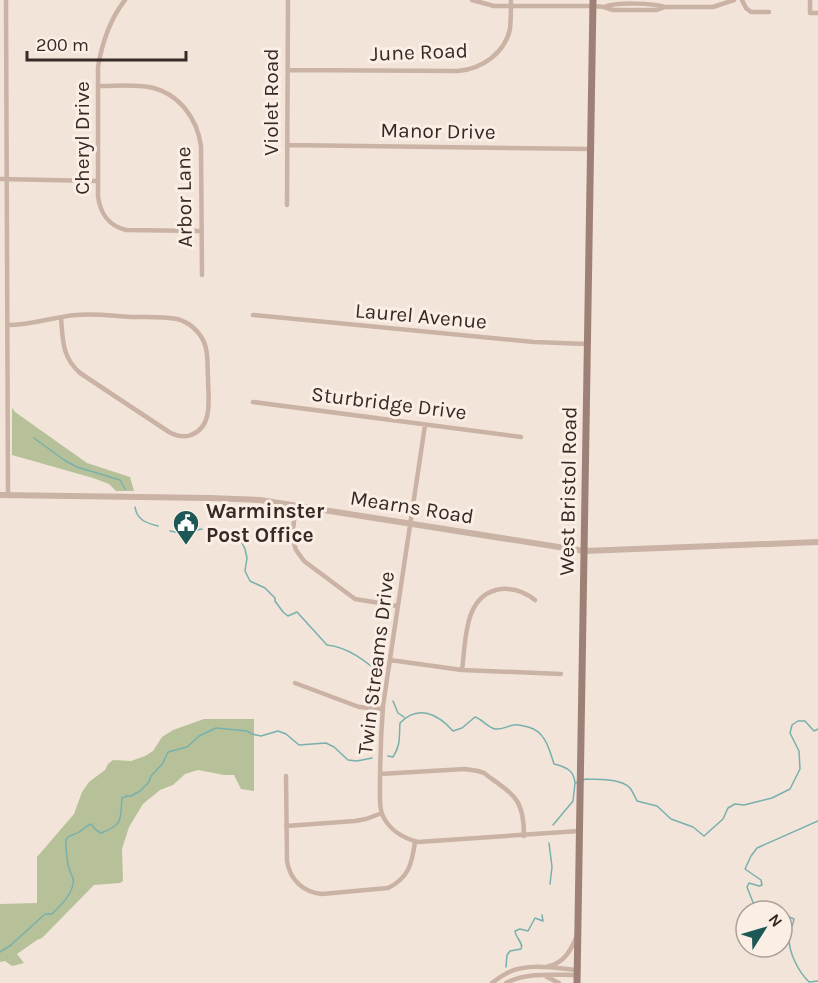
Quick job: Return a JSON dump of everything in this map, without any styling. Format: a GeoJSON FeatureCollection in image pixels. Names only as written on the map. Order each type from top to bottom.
{"type":"FeatureCollection","features":[{"type":"Feature","properties":{"kind":"main road","name":"West Bristol Road"},"geometry":{"type":"LineString","coordinates":[[577,976],[593,3]]}},
{"type":"Feature","properties":{"kind":"street"},"geometry":{"type":"LineString","coordinates":[[4,495],[8,325],[6,0]]}},
{"type":"Feature","properties":{"kind":"street","name":"Cheryl Drive"},"geometry":{"type":"LineString","coordinates":[[125,0],[114,16],[99,60],[98,196],[101,210],[108,221],[119,228],[134,231],[201,231]]}},
{"type":"Feature","properties":{"kind":"street","name":"Violet Road"},"geometry":{"type":"LineString","coordinates":[[287,205],[288,0]]}},
{"type":"Feature","properties":{"kind":"street"},"geometry":{"type":"LineString","coordinates":[[472,0],[494,6],[511,7],[593,3],[604,7],[610,4],[657,4],[665,7],[713,6],[734,0]]}},
{"type":"Feature","properties":{"kind":"street","name":"June Road"},"geometry":{"type":"LineString","coordinates":[[288,70],[458,71],[471,69],[492,58],[502,47],[510,28],[511,0]]}},
{"type":"Feature","properties":{"kind":"street"},"geometry":{"type":"LineString","coordinates":[[665,0],[665,7]]}},
{"type":"Feature","properties":{"kind":"street"},"geometry":{"type":"LineString","coordinates":[[742,0],[751,12],[769,12]]}},
{"type":"Feature","properties":{"kind":"street"},"geometry":{"type":"LineString","coordinates":[[810,0],[810,13],[818,13]]}},
{"type":"Feature","properties":{"kind":"street","name":"Arbor Lane"},"geometry":{"type":"LineString","coordinates":[[98,86],[144,86],[157,89],[171,95],[189,113],[197,128],[201,146],[202,275]]}},
{"type":"Feature","properties":{"kind":"street","name":"Manor Drive"},"geometry":{"type":"LineString","coordinates":[[287,145],[590,149]]}},
{"type":"Feature","properties":{"kind":"street"},"geometry":{"type":"LineString","coordinates":[[0,179],[98,180]]}},
{"type":"Feature","properties":{"kind":"street"},"geometry":{"type":"LineString","coordinates":[[8,325],[25,325],[76,315],[176,318],[184,321],[200,333],[207,350],[208,407],[207,419],[203,427],[197,433],[176,436],[80,373],[66,357],[61,318]]}},
{"type":"Feature","properties":{"kind":"street","name":"Laurel Avenue"},"geometry":{"type":"LineString","coordinates":[[253,315],[524,342],[587,344]]}},
{"type":"Feature","properties":{"kind":"street","name":"Sturbridge Drive"},"geometry":{"type":"LineString","coordinates":[[253,402],[521,437]]}},
{"type":"Feature","properties":{"kind":"street","name":"Twin Streams Drive"},"geometry":{"type":"LineString","coordinates":[[382,813],[380,746],[383,709],[425,425]]}},
{"type":"Feature","properties":{"kind":"street","name":"Mearns Road"},"geometry":{"type":"LineString","coordinates":[[4,495],[240,499],[296,505],[584,551],[818,542]]}},
{"type":"Feature","properties":{"kind":"street"},"geometry":{"type":"LineString","coordinates":[[296,505],[292,537],[296,550],[304,561],[355,599],[398,606]]}},
{"type":"Feature","properties":{"kind":"street"},"geometry":{"type":"LineString","coordinates":[[462,670],[469,618],[482,597],[495,590],[513,589],[536,600]]}},
{"type":"Feature","properties":{"kind":"street"},"geometry":{"type":"LineString","coordinates":[[390,660],[462,670],[561,674]]}},
{"type":"Feature","properties":{"kind":"street"},"geometry":{"type":"LineString","coordinates":[[295,683],[358,706],[383,709]]}},
{"type":"Feature","properties":{"kind":"street"},"geometry":{"type":"LineString","coordinates":[[380,774],[465,769],[484,773],[516,798],[523,814],[524,836]]}},
{"type":"Feature","properties":{"kind":"street"},"geometry":{"type":"LineString","coordinates":[[286,776],[287,861],[290,873],[304,889],[315,894],[322,894],[383,890],[395,885],[409,869],[415,842]]}},
{"type":"Feature","properties":{"kind":"street"},"geometry":{"type":"LineString","coordinates":[[286,826],[355,821],[382,813],[396,832],[415,842],[579,831]]}},
{"type":"Feature","properties":{"kind":"street"},"geometry":{"type":"LineString","coordinates":[[492,983],[502,975],[518,969],[544,968],[555,965],[565,956],[578,934]]}},
{"type":"Feature","properties":{"kind":"street"},"geometry":{"type":"LineString","coordinates":[[544,968],[577,976]]}},
{"type":"Feature","properties":{"kind":"street"},"geometry":{"type":"LineString","coordinates":[[506,983],[521,977],[541,975],[577,976]]}},
{"type":"Feature","properties":{"kind":"street"},"geometry":{"type":"LineString","coordinates":[[541,975],[559,983]]}},
{"type":"Feature","properties":{"kind":"green space"},"geometry":{"type":"Polygon","coordinates":[[[12,408],[87,463],[130,477],[134,491],[116,491],[109,484],[93,478],[12,455],[12,408]]]}},
{"type":"Feature","properties":{"kind":"green space"},"geometry":{"type":"Polygon","coordinates":[[[204,719],[254,719],[254,791],[241,789],[234,775],[198,770],[185,774],[173,785],[160,790],[143,804],[129,827],[122,849],[123,881],[94,885],[42,938],[17,954],[24,963],[12,966],[5,961],[0,962],[0,904],[37,903],[37,857],[74,814],[82,792],[89,782],[105,770],[113,760],[131,761],[145,756],[153,751],[162,737],[173,730],[204,719]]]}},
{"type":"Feature","properties":{"kind":"waterway"},"geometry":{"type":"LineString","coordinates":[[34,438],[77,467],[120,480],[125,489]]}},
{"type":"Feature","properties":{"kind":"waterway"},"geometry":{"type":"LineString","coordinates":[[135,507],[143,520],[158,526]]}},
{"type":"Feature","properties":{"kind":"waterway"},"geometry":{"type":"LineString","coordinates":[[170,531],[181,533],[202,529]]}},
{"type":"Feature","properties":{"kind":"waterway"},"geometry":{"type":"LineString","coordinates":[[215,532],[232,531],[239,537],[245,549],[247,558],[245,571],[250,581],[265,588],[275,598],[283,612],[288,616],[297,612],[327,645],[349,652],[381,674]]}},
{"type":"Feature","properties":{"kind":"waterway"},"geometry":{"type":"LineString","coordinates":[[393,701],[398,713],[404,717]]}},
{"type":"Feature","properties":{"kind":"waterway"},"geometry":{"type":"LineString","coordinates":[[388,756],[393,757],[399,740],[400,723],[407,717],[414,714],[428,714],[441,720],[453,731],[462,728],[475,717],[495,729],[517,725],[539,732],[546,741],[554,764],[569,770],[575,783]]}},
{"type":"Feature","properties":{"kind":"waterway"},"geometry":{"type":"LineString","coordinates":[[583,780],[609,780],[626,785],[637,801],[657,806],[671,819],[693,827],[704,836],[723,819],[728,808],[735,804],[744,805],[772,798],[790,789],[800,769],[799,751],[790,733],[792,725],[798,721],[805,721],[814,731],[818,729]]}},
{"type":"Feature","properties":{"kind":"waterway"},"geometry":{"type":"LineString","coordinates":[[0,952],[45,914],[52,914],[68,896],[74,880],[67,859],[67,838],[91,824],[101,833],[114,827],[121,816],[122,798],[140,791],[163,763],[168,752],[187,747],[199,736],[216,728],[247,731],[261,736],[278,731],[286,734],[299,745],[326,743],[348,760],[372,758]]}},
{"type":"Feature","properties":{"kind":"waterway"},"geometry":{"type":"LineString","coordinates":[[553,825],[573,801],[575,783],[579,782]]}},
{"type":"Feature","properties":{"kind":"waterway"},"geometry":{"type":"LineString","coordinates":[[752,899],[747,887],[749,883],[762,885],[761,880],[745,869],[757,848],[818,821]]}},
{"type":"Feature","properties":{"kind":"waterway"},"geometry":{"type":"LineString","coordinates":[[549,843],[552,867],[550,884]]}},
{"type":"Feature","properties":{"kind":"waterway"},"geometry":{"type":"LineString","coordinates":[[506,967],[507,955],[510,951],[522,947],[515,931],[520,929],[528,931],[535,918],[543,921],[542,915]]}},
{"type":"Feature","properties":{"kind":"waterway"},"geometry":{"type":"LineString","coordinates":[[794,959],[809,982],[818,981]]}},
{"type":"Feature","properties":{"kind":"place","name":"Warminster Post Office"},"geometry":{"type":"Point","coordinates":[186,546]}}]}
